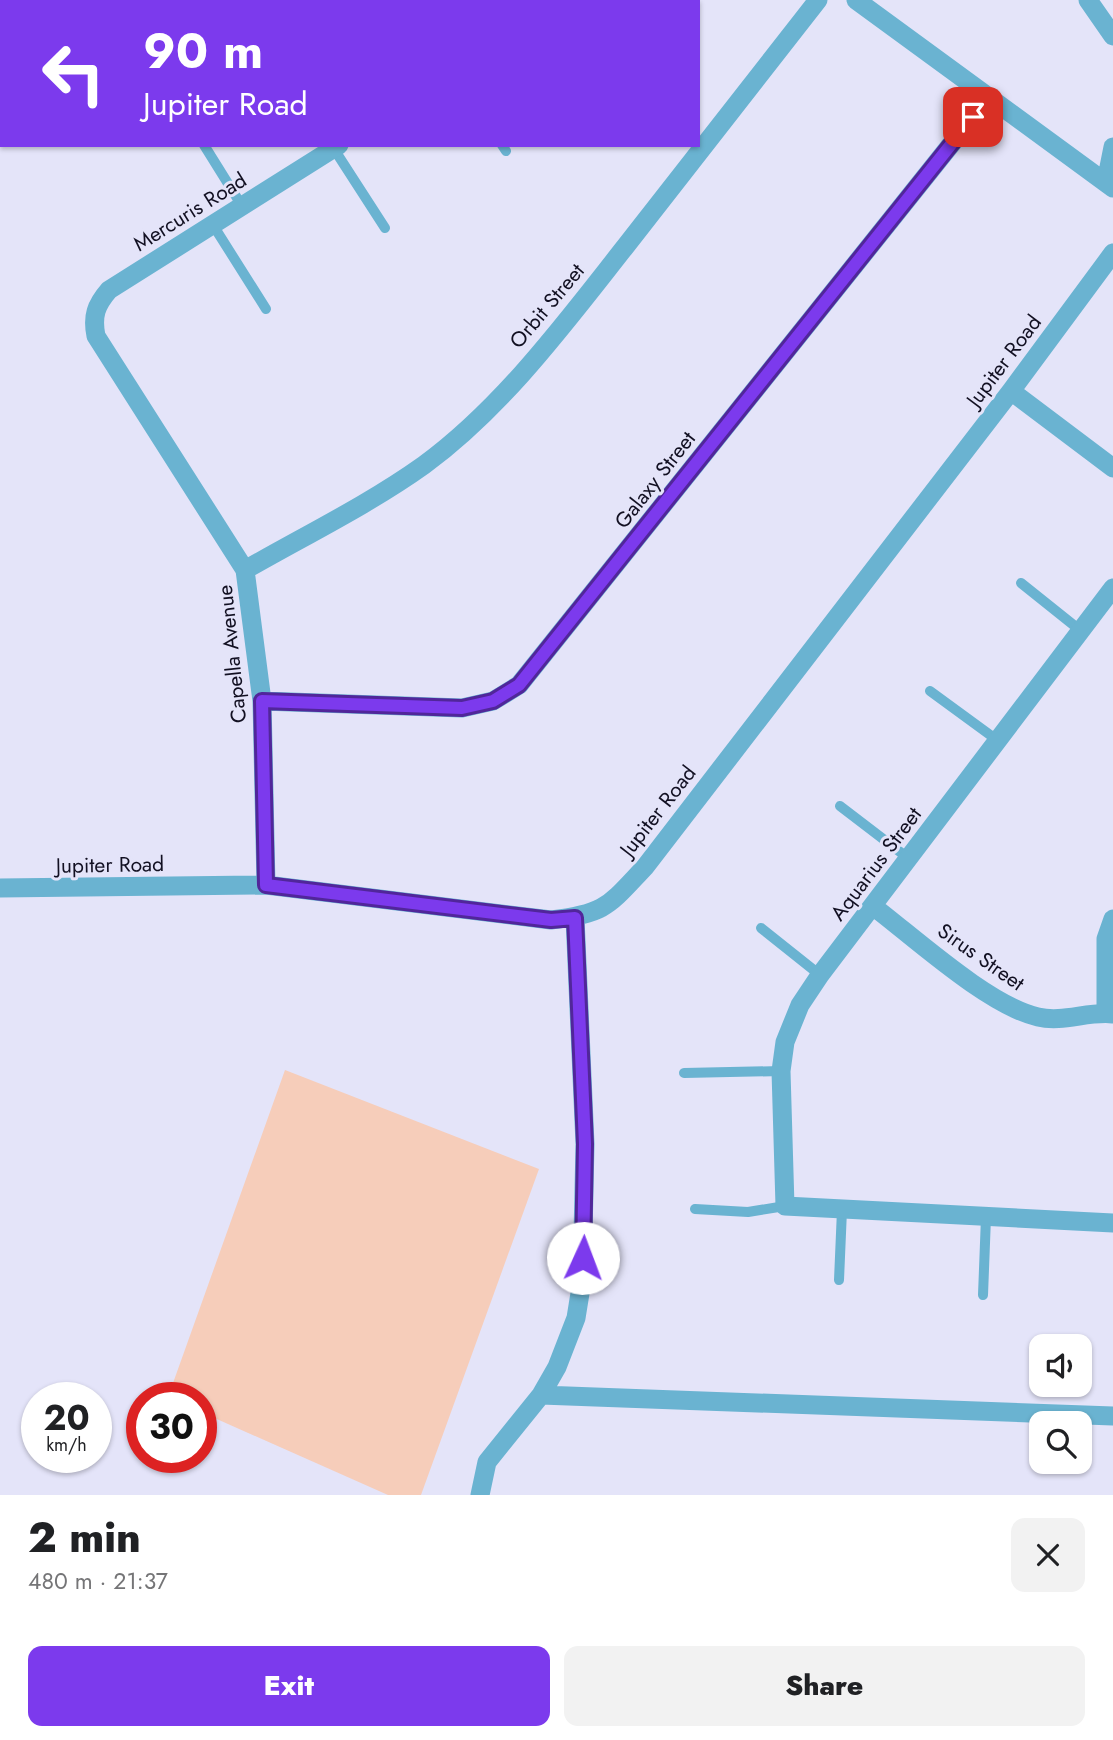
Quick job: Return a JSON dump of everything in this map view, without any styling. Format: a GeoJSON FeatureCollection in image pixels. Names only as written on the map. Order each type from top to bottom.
{"type":"FeatureCollection","features":[{"type":"Feature","properties":{"kind":"street","name":"Orbit Street"},"geometry":{"type":"LineString","coordinates":[[245,570],[424,465],[474,421],[514,381],[580,303],[818,0]]}},
{"type":"Feature","properties":{"kind":"street"},"geometry":{"type":"LineString","coordinates":[[856,0],[1109,185]]}},
{"type":"Feature","properties":{"kind":"street"},"geometry":{"type":"LineString","coordinates":[[1088,0],[1113,36]]}},
{"type":"Feature","properties":{"kind":"street","name":"Galaxy Street"},"geometry":{"type":"LineString","coordinates":[[262,701],[462,708],[493,701],[519,685],[989,97]]}},
{"type":"Feature","properties":{"kind":"street","name":"Mercuris Road"},"geometry":{"type":"LineString","coordinates":[[96,336],[93,321],[95,309],[109,290],[337,147]]}},
{"type":"Feature","properties":{"kind":"street"},"geometry":{"type":"LineString","coordinates":[[1109,185],[1113,147]]}},
{"type":"Feature","properties":{"kind":"street","name":"Jupiter Road"},"geometry":{"type":"LineString","coordinates":[[0,888],[266,885],[551,920],[595,913],[613,901],[645,867],[1011,391],[1113,253]]}},
{"type":"Feature","properties":{"kind":"street","name":"Capella Avenue"},"geometry":{"type":"LineString","coordinates":[[96,336],[245,570],[262,701],[266,885]]}},
{"type":"Feature","properties":{"kind":"street"},"geometry":{"type":"LineString","coordinates":[[1011,391],[1113,468]]}},
{"type":"Feature","properties":{"kind":"street","name":"Aquarius Street"},"geometry":{"type":"LineString","coordinates":[[785,1206],[781,1071],[791,1024],[820,975],[1113,588]]}},
{"type":"Feature","properties":{"kind":"street","name":"Sirus Street"},"geometry":{"type":"LineString","coordinates":[[874,907],[971,980],[1020,1012],[1056,1020],[1109,1014]]}},
{"type":"Feature","properties":{"kind":"street"},"geometry":{"type":"LineString","coordinates":[[480,1495],[487,1462],[541,1395],[569,1340],[582,1281],[585,1144],[575,918]]}},
{"type":"Feature","properties":{"kind":"street"},"geometry":{"type":"LineString","coordinates":[[1109,1014],[1106,939],[1113,919]]}},
{"type":"Feature","properties":{"kind":"street"},"geometry":{"type":"LineString","coordinates":[[785,1206],[1113,1223]]}},
{"type":"Feature","properties":{"kind":"street"},"geometry":{"type":"LineString","coordinates":[[541,1395],[1113,1416]]}},
{"type":"Feature","properties":{"kind":"lane"},"geometry":{"type":"LineString","coordinates":[[205,147],[242,206]]}},
{"type":"Feature","properties":{"kind":"lane"},"geometry":{"type":"LineString","coordinates":[[337,147],[385,228]]}},
{"type":"Feature","properties":{"kind":"lane"},"geometry":{"type":"LineString","coordinates":[[214,225],[266,309]]}},
{"type":"Feature","properties":{"kind":"lane"},"geometry":{"type":"LineString","coordinates":[[1021,583],[1082,632]]}},
{"type":"Feature","properties":{"kind":"lane"},"geometry":{"type":"LineString","coordinates":[[930,691],[997,740]]}},
{"type":"Feature","properties":{"kind":"lane"},"geometry":{"type":"LineString","coordinates":[[840,806],[908,858]]}},
{"type":"Feature","properties":{"kind":"lane"},"geometry":{"type":"LineString","coordinates":[[761,928],[820,975]]}},
{"type":"Feature","properties":{"kind":"lane"},"geometry":{"type":"LineString","coordinates":[[684,1073],[781,1071]]}},
{"type":"Feature","properties":{"kind":"lane"},"geometry":{"type":"LineString","coordinates":[[695,1209],[748,1212],[785,1206]]}},
{"type":"Feature","properties":{"kind":"lane"},"geometry":{"type":"LineString","coordinates":[[839,1280],[842,1210]]}},
{"type":"Feature","properties":{"kind":"lane"},"geometry":{"type":"LineString","coordinates":[[983,1295],[986,1217]]}},
{"type":"Feature","properties":{"kind":"shaded area"},"geometry":{"type":"Polygon","coordinates":[[[285,1070],[539,1169],[421,1495],[388,1495],[217,1419],[217,1382],[173,1382],[285,1070]]]}},
{"type":"Feature","properties":{"kind":"route"},"geometry":{"type":"LineString","coordinates":[[583,1258],[585,1144],[575,918],[551,920],[341,892],[266,885],[262,701],[462,708],[493,701],[519,685],[535,669],[973,117]]}}]}
